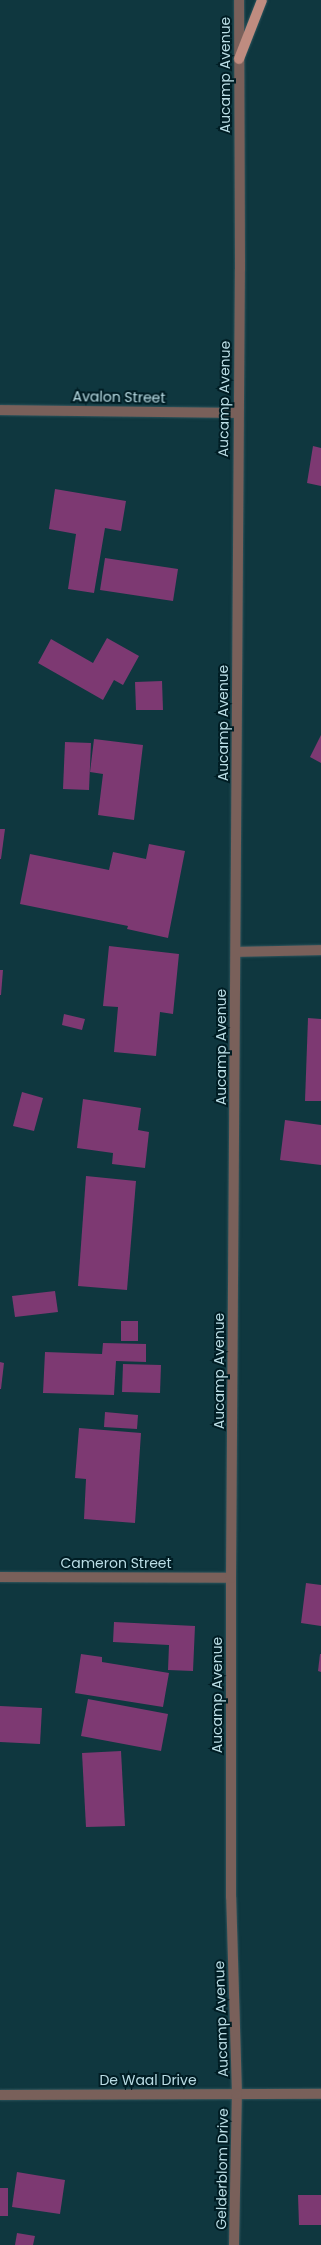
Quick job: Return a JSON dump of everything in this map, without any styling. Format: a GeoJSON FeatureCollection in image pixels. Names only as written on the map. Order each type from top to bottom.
{"type":"FeatureCollection","features":[{"type":"Feature","properties":{"kind":"main road"},"geometry":{"type":"LineString","coordinates":[[238,59],[262,0]]}},
{"type":"Feature","properties":{"kind":"street","name":"Aucamp Avenue"},"geometry":{"type":"LineString","coordinates":[[237,2094],[231,1897],[231,1578],[236,952],[239,0]]}},
{"type":"Feature","properties":{"kind":"street","name":"Avalon Street"},"geometry":{"type":"LineString","coordinates":[[0,410],[238,413]]}},
{"type":"Feature","properties":{"kind":"street"},"geometry":{"type":"LineString","coordinates":[[236,952],[321,950]]}},
{"type":"Feature","properties":{"kind":"street","name":"Cameron Street"},"geometry":{"type":"LineString","coordinates":[[0,1577],[231,1578]]}},
{"type":"Feature","properties":{"kind":"street","name":"Gelderblom Drive"},"geometry":{"type":"LineString","coordinates":[[234,2245],[237,2094]]}},
{"type":"Feature","properties":{"kind":"street","name":"De Waal Drive"},"geometry":{"type":"LineString","coordinates":[[0,2095],[321,2094]]}},
{"type":"Feature","properties":{"kind":"building"},"geometry":{"type":"Polygon","coordinates":[[[313,446],[321,448],[321,486],[307,483],[313,446]]]}},
{"type":"Feature","properties":{"kind":"building"},"geometry":{"type":"Polygon","coordinates":[[[55,489],[126,501],[121,531],[105,528],[94,593],[68,589],[76,534],[49,529],[55,489]]]}},
{"type":"Feature","properties":{"kind":"building"},"geometry":{"type":"Polygon","coordinates":[[[105,558],[178,569],[173,601],[100,590],[105,558]]]}},
{"type":"Feature","properties":{"kind":"building"},"geometry":{"type":"Polygon","coordinates":[[[107,638],[139,656],[123,685],[114,680],[103,700],[38,663],[51,639],[93,663],[107,638]]]}},
{"type":"Feature","properties":{"kind":"building"},"geometry":{"type":"Polygon","coordinates":[[[162,681],[163,710],[136,710],[135,682],[162,681]]]}},
{"type":"Feature","properties":{"kind":"building"},"geometry":{"type":"Polygon","coordinates":[[[321,735],[321,763],[310,757],[321,735]]]}},
{"type":"Feature","properties":{"kind":"building"},"geometry":{"type":"Polygon","coordinates":[[[94,739],[143,745],[134,820],[98,815],[103,774],[90,772],[94,739]]]}},
{"type":"Feature","properties":{"kind":"building"},"geometry":{"type":"Polygon","coordinates":[[[65,742],[91,743],[89,790],[63,789],[65,742]]]}},
{"type":"Feature","properties":{"kind":"building"},"geometry":{"type":"Polygon","coordinates":[[[0,829],[5,829],[1,859],[0,859],[0,829]]]}},
{"type":"Feature","properties":{"kind":"building"},"geometry":{"type":"Polygon","coordinates":[[[149,844],[185,851],[168,938],[127,929],[128,926],[20,904],[30,854],[109,870],[113,852],[146,859],[149,844]]]}},
{"type":"Feature","properties":{"kind":"building"},"geometry":{"type":"Polygon","coordinates":[[[109,946],[179,954],[173,1014],[160,1012],[156,1056],[114,1052],[118,1007],[103,1006],[109,946]]]}},
{"type":"Feature","properties":{"kind":"building"},"geometry":{"type":"Polygon","coordinates":[[[0,970],[3,970],[1,995],[0,995],[0,970]]]}},
{"type":"Feature","properties":{"kind":"building"},"geometry":{"type":"Polygon","coordinates":[[[64,1014],[85,1019],[82,1030],[62,1025],[64,1014]]]}},
{"type":"Feature","properties":{"kind":"building"},"geometry":{"type":"Polygon","coordinates":[[[308,1018],[321,1019],[321,1101],[305,1101],[308,1018]]]}},
{"type":"Feature","properties":{"kind":"building"},"geometry":{"type":"Polygon","coordinates":[[[22,1092],[43,1098],[34,1131],[13,1126],[22,1092]]]}},
{"type":"Feature","properties":{"kind":"building"},"geometry":{"type":"Polygon","coordinates":[[[83,1099],[141,1108],[138,1130],[149,1132],[145,1168],[112,1164],[113,1153],[77,1148],[83,1099]]]}},
{"type":"Feature","properties":{"kind":"building"},"geometry":{"type":"Polygon","coordinates":[[[285,1120],[321,1125],[321,1165],[280,1160],[285,1120]]]}},
{"type":"Feature","properties":{"kind":"building"},"geometry":{"type":"Polygon","coordinates":[[[86,1176],[136,1181],[127,1290],[78,1286],[86,1176]]]}},
{"type":"Feature","properties":{"kind":"building"},"geometry":{"type":"Polygon","coordinates":[[[55,1291],[58,1312],[15,1317],[12,1296],[55,1291]]]}},
{"type":"Feature","properties":{"kind":"building"},"geometry":{"type":"Polygon","coordinates":[[[121,1321],[138,1321],[138,1341],[121,1341],[121,1321]]]}},
{"type":"Feature","properties":{"kind":"building"},"geometry":{"type":"Polygon","coordinates":[[[103,1343],[146,1344],[146,1362],[116,1361],[114,1395],[43,1393],[45,1352],[102,1354],[103,1343]]]}},
{"type":"Feature","properties":{"kind":"building"},"geometry":{"type":"Polygon","coordinates":[[[0,1362],[4,1363],[1,1389],[0,1389],[0,1362]]]}},
{"type":"Feature","properties":{"kind":"building"},"geometry":{"type":"Polygon","coordinates":[[[123,1364],[161,1365],[160,1393],[122,1392],[123,1364]]]}},
{"type":"Feature","properties":{"kind":"building"},"geometry":{"type":"Polygon","coordinates":[[[105,1412],[138,1415],[137,1429],[104,1427],[105,1412]]]}},
{"type":"Feature","properties":{"kind":"building"},"geometry":{"type":"Polygon","coordinates":[[[79,1428],[141,1433],[135,1523],[84,1519],[86,1479],[75,1478],[79,1428]]]}},
{"type":"Feature","properties":{"kind":"building"},"geometry":{"type":"Polygon","coordinates":[[[306,1583],[321,1585],[321,1626],[301,1623],[306,1583]]]}},
{"type":"Feature","properties":{"kind":"building"},"geometry":{"type":"Polygon","coordinates":[[[114,1622],[195,1626],[193,1671],[168,1670],[169,1645],[113,1642],[114,1622]]]}},
{"type":"Feature","properties":{"kind":"building"},"geometry":{"type":"Polygon","coordinates":[[[81,1654],[102,1657],[102,1662],[169,1673],[163,1707],[75,1693],[81,1654]]]}},
{"type":"Feature","properties":{"kind":"building"},"geometry":{"type":"Polygon","coordinates":[[[321,1654],[321,1672],[318,1671],[321,1654]]]}},
{"type":"Feature","properties":{"kind":"building"},"geometry":{"type":"Polygon","coordinates":[[[88,1699],[168,1714],[161,1751],[81,1736],[88,1699]]]}},
{"type":"Feature","properties":{"kind":"building"},"geometry":{"type":"Polygon","coordinates":[[[0,1706],[42,1708],[40,1744],[0,1742],[0,1706]]]}},
{"type":"Feature","properties":{"kind":"building"},"geometry":{"type":"Polygon","coordinates":[[[121,1751],[125,1826],[86,1827],[82,1753],[121,1751]]]}},
{"type":"Feature","properties":{"kind":"building"},"geometry":{"type":"Polygon","coordinates":[[[17,2172],[65,2180],[60,2214],[12,2207],[17,2172]]]}},
{"type":"Feature","properties":{"kind":"building"},"geometry":{"type":"Polygon","coordinates":[[[0,2188],[8,2188],[8,2216],[0,2216],[0,2188]]]}},
{"type":"Feature","properties":{"kind":"building"},"geometry":{"type":"Polygon","coordinates":[[[298,2195],[321,2195],[321,2225],[299,2225],[298,2195]]]}},
{"type":"Feature","properties":{"kind":"building"},"geometry":{"type":"Polygon","coordinates":[[[17,2233],[35,2236],[33,2245],[15,2245],[17,2233]]]}}]}
